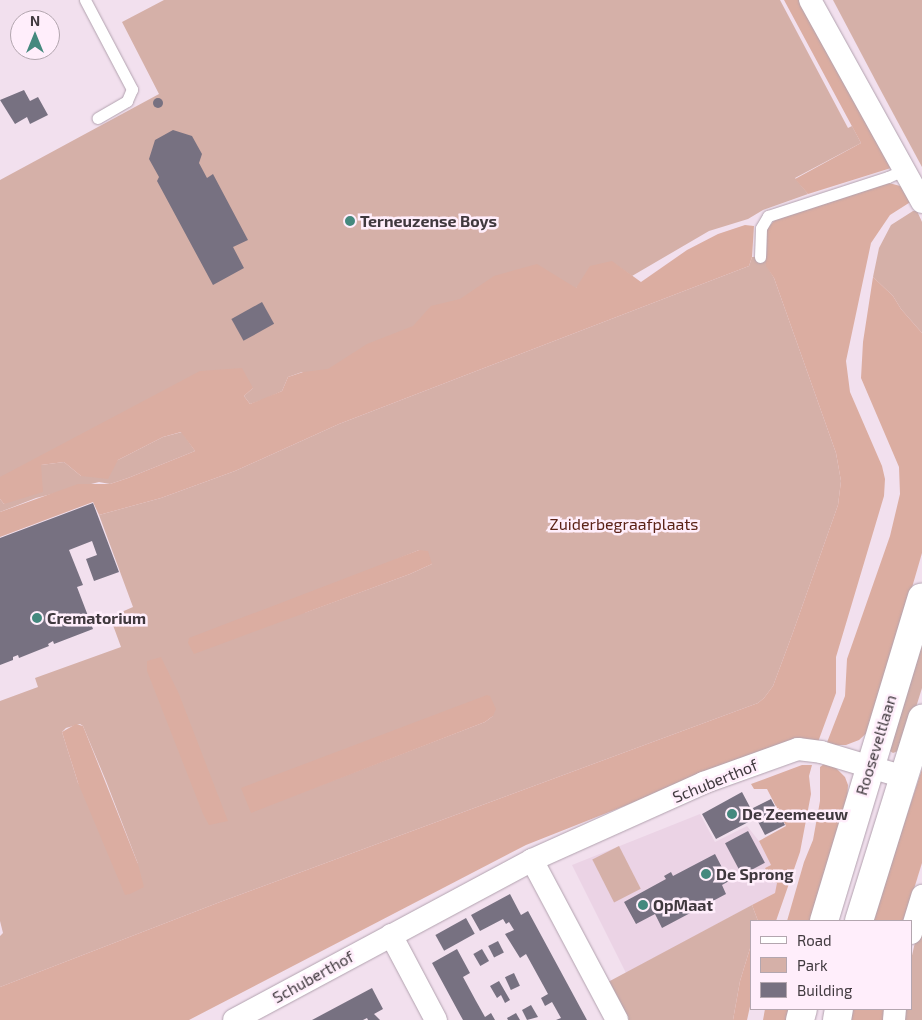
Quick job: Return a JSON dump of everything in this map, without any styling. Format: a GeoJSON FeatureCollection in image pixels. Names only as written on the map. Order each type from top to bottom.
{"type":"FeatureCollection","features":[{"type":"Feature","properties":{"kind":"main road","name":"Rooseveltlaan"},"geometry":{"type":"LineString","coordinates":[[824,920],[869,766],[922,597]]}},
{"type":"Feature","properties":{"kind":"main road"},"geometry":{"type":"LineString","coordinates":[[859,920],[922,719]]}},
{"type":"Feature","properties":{"kind":"street"},"geometry":{"type":"LineString","coordinates":[[810,0],[922,202]]}},
{"type":"Feature","properties":{"kind":"street","name":"Schuberthof"},"geometry":{"type":"LineString","coordinates":[[234,1020],[532,860],[703,783],[798,748],[820,752],[904,777]]}},
{"type":"Feature","properties":{"kind":"street"},"geometry":{"type":"LineString","coordinates":[[532,860],[617,1020]]}},
{"type":"Feature","properties":{"kind":"street"},"geometry":{"type":"LineString","coordinates":[[912,930],[922,896]]}},
{"type":"Feature","properties":{"kind":"street"},"geometry":{"type":"LineString","coordinates":[[391,935],[436,1020]]}},
{"type":"Feature","properties":{"kind":"lane"},"geometry":{"type":"LineString","coordinates":[[85,0],[132,89],[127,101],[101,119]]}},
{"type":"Feature","properties":{"kind":"lane"},"geometry":{"type":"LineString","coordinates":[[760,257],[761,228],[768,216],[888,177],[904,170]]}},
{"type":"Feature","properties":{"kind":"shaded area"},"geometry":{"type":"Polygon","coordinates":[[[784,0],[804,0],[891,168],[808,194],[795,179],[861,143],[784,0]]]}},
{"type":"Feature","properties":{"kind":"shaded area"},"geometry":{"type":"Polygon","coordinates":[[[889,183],[904,187],[912,201],[890,215],[871,243],[846,361],[850,392],[882,466],[885,479],[884,496],[836,657],[836,693],[818,742],[796,738],[526,845],[189,1020],[0,1020],[0,987],[220,902],[758,703],[764,698],[773,686],[792,635],[838,505],[841,481],[836,453],[774,278],[766,266],[767,229],[778,216],[889,183]]]}},
{"type":"Feature","properties":{"kind":"shaded area"},"geometry":{"type":"Polygon","coordinates":[[[745,225],[754,226],[752,257],[749,266],[339,424],[235,471],[161,498],[99,515],[93,502],[0,537],[0,512],[78,484],[110,484],[195,451],[181,432],[163,437],[118,460],[108,479],[81,476],[64,462],[41,465],[43,492],[4,504],[0,499],[0,477],[200,371],[242,368],[253,388],[244,396],[250,404],[282,391],[288,377],[303,372],[328,369],[367,344],[413,326],[431,306],[460,299],[494,276],[537,264],[576,288],[590,266],[612,261],[641,282],[687,250],[718,234],[745,225]]]}},
{"type":"Feature","properties":{"kind":"shaded area"},"geometry":{"type":"Polygon","coordinates":[[[873,277],[893,296],[901,309],[922,333],[922,553],[871,729],[859,740],[846,745],[826,745],[845,696],[847,659],[890,536],[900,494],[899,467],[861,378],[863,342],[873,277]]]}},
{"type":"Feature","properties":{"kind":"shaded area"},"geometry":{"type":"Polygon","coordinates":[[[419,550],[428,551],[432,564],[410,574],[194,654],[188,643],[189,638],[419,550]]]}},
{"type":"Feature","properties":{"kind":"shaded area"},"geometry":{"type":"Polygon","coordinates":[[[161,657],[179,694],[228,821],[209,825],[203,814],[147,671],[147,661],[161,657]]]}},
{"type":"Feature","properties":{"kind":"shaded area"},"geometry":{"type":"Polygon","coordinates":[[[487,695],[490,696],[496,709],[493,716],[485,722],[251,813],[241,788],[487,695]]]}},
{"type":"Feature","properties":{"kind":"shaded area"},"geometry":{"type":"Polygon","coordinates":[[[76,724],[83,726],[138,864],[144,887],[130,894],[125,895],[78,783],[62,732],[76,724]]]}},
{"type":"Feature","properties":{"kind":"shaded area"},"geometry":{"type":"Polygon","coordinates":[[[824,764],[835,767],[845,777],[848,785],[847,804],[813,920],[787,920],[804,862],[813,840],[820,801],[820,767],[824,764]]]}},
{"type":"Feature","properties":{"kind":"shaded area"},"geometry":{"type":"Polygon","coordinates":[[[802,765],[812,765],[809,776],[811,794],[800,852],[776,920],[758,920],[752,905],[775,893],[777,883],[771,881],[765,868],[771,865],[759,841],[786,826],[767,789],[754,789],[751,784],[802,765]]]}},
{"type":"Feature","properties":{"kind":"shaded area"},"geometry":{"type":"Polygon","coordinates":[[[922,769],[922,863],[904,920],[872,920],[922,769]]]}},
{"type":"Feature","properties":{"kind":"shaded area"},"geometry":{"type":"Polygon","coordinates":[[[700,814],[715,842],[747,826],[759,841],[771,865],[765,868],[771,881],[778,883],[775,893],[626,973],[572,865],[700,814]]]}},
{"type":"Feature","properties":{"kind":"shaded area"},"geometry":{"type":"Polygon","coordinates":[[[750,948],[750,1006],[747,1020],[733,1020],[740,981],[750,948]]]}},
{"type":"Feature","properties":{"kind":"shaded area"},"geometry":{"type":"Polygon","coordinates":[[[765,1010],[791,1010],[789,1020],[763,1020],[765,1010]]]}},
{"type":"Feature","properties":{"kind":"shaded area"},"geometry":{"type":"Polygon","coordinates":[[[851,1010],[889,1010],[889,1020],[851,1020],[851,1010]]]}},
{"type":"Feature","properties":{"kind":"green space","name":"Terneuzense Boys"},"geometry":{"type":"Polygon","coordinates":[[[164,0],[780,0],[848,128],[852,126],[861,143],[795,178],[808,194],[763,210],[748,219],[709,231],[632,276],[615,264],[576,288],[318,398],[304,372],[302,372],[288,377],[282,391],[265,399],[250,404],[244,396],[253,388],[0,478],[0,180],[159,94],[122,22],[164,0]]]}},
{"type":"Feature","properties":{"kind":"green space"},"geometry":{"type":"Polygon","coordinates":[[[833,0],[922,0],[922,167],[880,89],[833,0]]]}},
{"type":"Feature","properties":{"kind":"green space"},"geometry":{"type":"Polygon","coordinates":[[[913,211],[917,211],[922,222],[922,333],[901,309],[893,296],[873,277],[879,248],[891,225],[913,211]]]}},
{"type":"Feature","properties":{"kind":"green space","name":"Zuiderbegraafplaats"},"geometry":{"type":"Polygon","coordinates":[[[767,256],[767,266],[774,278],[836,453],[841,481],[838,505],[792,635],[773,686],[764,698],[758,703],[220,902],[0,987],[0,936],[3,933],[0,921],[0,701],[38,687],[35,678],[121,647],[110,617],[133,607],[99,515],[161,498],[235,471],[339,424],[749,266],[752,257],[767,256]],[[419,550],[390,562],[304,613],[432,564],[419,550]],[[493,716],[251,812],[485,722],[493,716]],[[80,724],[66,728],[62,732],[78,783],[138,864],[83,726],[80,724]]]}},
{"type":"Feature","properties":{"kind":"green space"},"geometry":{"type":"Polygon","coordinates":[[[182,432],[195,451],[110,484],[99,482],[36,498],[0,512],[0,499],[4,504],[41,465],[64,462],[81,476],[163,437],[182,432]]]}},
{"type":"Feature","properties":{"kind":"green space"},"geometry":{"type":"Polygon","coordinates":[[[922,632],[922,688],[903,749],[893,753],[890,751],[922,632]]]}},
{"type":"Feature","properties":{"kind":"green space"},"geometry":{"type":"Polygon","coordinates":[[[619,846],[641,889],[614,902],[592,860],[619,846]]]}},
{"type":"Feature","properties":{"kind":"green space"},"geometry":{"type":"Polygon","coordinates":[[[752,905],[758,920],[750,920],[750,948],[740,981],[733,1020],[627,1020],[608,982],[752,905]]]}},
{"type":"Feature","properties":{"kind":"green space"},"geometry":{"type":"Polygon","coordinates":[[[922,911],[922,1020],[901,1020],[902,1010],[912,1010],[912,956],[922,911]]]}},
{"type":"Feature","properties":{"kind":"building"},"geometry":{"type":"Polygon","coordinates":[[[24,90],[30,101],[38,97],[48,115],[30,124],[27,117],[15,124],[0,100],[24,90]]]}},
{"type":"Feature","properties":{"kind":"building"},"geometry":{"type":"Polygon","coordinates":[[[156,98],[160,98],[163,103],[162,107],[156,108],[153,105],[153,101],[156,98]]]}},
{"type":"Feature","properties":{"kind":"building"},"geometry":{"type":"Polygon","coordinates":[[[173,130],[192,136],[202,154],[199,163],[207,178],[213,174],[248,240],[233,247],[244,268],[213,285],[157,181],[159,177],[149,159],[155,140],[173,130]]]}},
{"type":"Feature","properties":{"kind":"building"},"geometry":{"type":"Polygon","coordinates":[[[262,302],[274,324],[244,341],[231,319],[262,302]]]}},
{"type":"Feature","properties":{"kind":"building"},"geometry":{"type":"Polygon","coordinates":[[[93,503],[119,572],[94,581],[86,559],[97,555],[92,541],[69,550],[83,585],[77,587],[93,629],[54,644],[53,641],[48,644],[49,646],[19,658],[18,655],[13,657],[13,660],[0,665],[0,538],[93,503]]]}},
{"type":"Feature","properties":{"kind":"building"},"geometry":{"type":"Polygon","coordinates":[[[742,792],[751,809],[771,799],[785,825],[765,835],[756,818],[716,839],[702,814],[742,792]]]}},
{"type":"Feature","properties":{"kind":"building"},"geometry":{"type":"Polygon","coordinates":[[[748,831],[765,863],[742,875],[725,843],[748,831]]]}},
{"type":"Feature","properties":{"kind":"building"},"geometry":{"type":"Polygon","coordinates":[[[715,854],[729,881],[722,885],[726,894],[662,928],[655,914],[636,924],[624,902],[666,879],[664,876],[671,872],[673,876],[715,854]]]}},
{"type":"Feature","properties":{"kind":"building"},"geometry":{"type":"Polygon","coordinates":[[[510,894],[521,915],[528,911],[587,1020],[556,1020],[561,1018],[552,1002],[545,1006],[541,998],[548,994],[526,954],[520,958],[505,934],[514,930],[509,922],[506,924],[503,919],[480,931],[471,915],[510,894]]]}},
{"type":"Feature","properties":{"kind":"building"},"geometry":{"type":"Polygon","coordinates":[[[466,918],[475,934],[444,951],[435,935],[466,918]]]}},
{"type":"Feature","properties":{"kind":"building"},"geometry":{"type":"Polygon","coordinates":[[[498,941],[504,953],[494,958],[488,946],[498,941]]]}},
{"type":"Feature","properties":{"kind":"building"},"geometry":{"type":"Polygon","coordinates":[[[457,949],[470,973],[463,977],[485,1017],[491,1013],[495,1020],[463,1020],[432,963],[457,949]]]}},
{"type":"Feature","properties":{"kind":"building"},"geometry":{"type":"Polygon","coordinates":[[[482,949],[489,961],[480,966],[473,954],[482,949]]]}},
{"type":"Feature","properties":{"kind":"building"},"geometry":{"type":"Polygon","coordinates":[[[514,973],[520,986],[511,990],[505,977],[514,973]]]}},
{"type":"Feature","properties":{"kind":"building"},"geometry":{"type":"Polygon","coordinates":[[[499,981],[510,1000],[505,1003],[501,995],[497,998],[490,986],[499,981]]]}},
{"type":"Feature","properties":{"kind":"building"},"geometry":{"type":"Polygon","coordinates":[[[372,988],[383,1009],[374,1014],[380,1020],[368,1020],[367,1018],[363,1020],[312,1020],[372,988]]]}},
{"type":"Feature","properties":{"kind":"building"},"geometry":{"type":"Polygon","coordinates":[[[531,1005],[538,1017],[527,1020],[522,1010],[531,1005]]]}},
{"type":"Feature","properties":{"kind":"building"},"geometry":{"type":"Polygon","coordinates":[[[516,1013],[520,1020],[508,1020],[507,1018],[516,1013]]]}},
{"type":"Feature","properties":{"kind":"place","name":"Terneuzense Boys"},"geometry":{"type":"Point","coordinates":[350,221]}},
{"type":"Feature","properties":{"kind":"place","name":"Crematorium"},"geometry":{"type":"Point","coordinates":[37,618]}},
{"type":"Feature","properties":{"kind":"place","name":"De Zeemeeuw"},"geometry":{"type":"Point","coordinates":[732,814]}},
{"type":"Feature","properties":{"kind":"place","name":"De Sprong"},"geometry":{"type":"Point","coordinates":[706,874]}},
{"type":"Feature","properties":{"kind":"place","name":"OpMaat"},"geometry":{"type":"Point","coordinates":[643,905]}}]}
